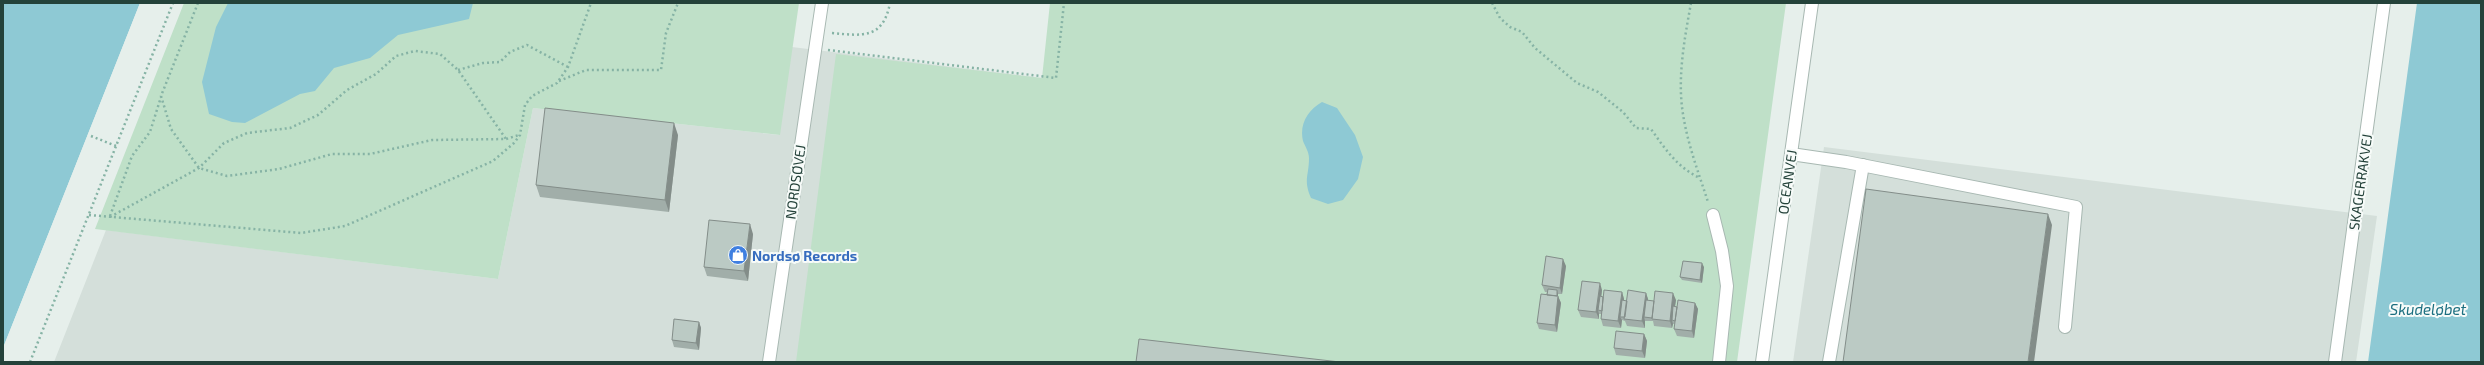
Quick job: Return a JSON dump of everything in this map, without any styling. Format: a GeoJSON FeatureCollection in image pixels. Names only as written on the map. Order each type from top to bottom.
{"type":"FeatureCollection","features":[{"type":"Feature","properties":{"kind":"street","name":"NORDSØVEJ"},"geometry":{"type":"LineString","coordinates":[[769,362],[822,3]]}},
{"type":"Feature","properties":{"kind":"street","name":"OCEANVEJ"},"geometry":{"type":"LineString","coordinates":[[1762,362],[1812,3]]}},
{"type":"Feature","properties":{"kind":"street","name":"SKAGERRAKVEJ"},"geometry":{"type":"LineString","coordinates":[[2335,362],[2384,3]]}},
{"type":"Feature","properties":{"kind":"street"},"geometry":{"type":"LineString","coordinates":[[1791,154],[1863,165],[2076,207],[2065,327]]}},
{"type":"Feature","properties":{"kind":"street"},"geometry":{"type":"LineString","coordinates":[[1828,362],[1863,165]]}},
{"type":"Feature","properties":{"kind":"street"},"geometry":{"type":"LineString","coordinates":[[1713,216],[1722,251],[1727,286],[1719,362]]}},
{"type":"Feature","properties":{"kind":"path"},"geometry":{"type":"LineString","coordinates":[[30,362],[173,3]]}},
{"type":"Feature","properties":{"kind":"path"},"geometry":{"type":"LineString","coordinates":[[110,217],[132,156],[150,132],[161,96],[198,3]]}},
{"type":"Feature","properties":{"kind":"path"},"geometry":{"type":"LineString","coordinates":[[558,82],[568,67],[591,3]]}},
{"type":"Feature","properties":{"kind":"path"},"geometry":{"type":"LineString","coordinates":[[89,215],[300,233],[322,231],[345,226],[493,161],[514,144],[520,135],[525,104],[532,96],[558,82],[586,70],[661,70],[666,33],[678,3]]}},
{"type":"Feature","properties":{"kind":"path"},"geometry":{"type":"LineString","coordinates":[[818,31],[856,36],[877,31],[887,19],[890,3]]}},
{"type":"Feature","properties":{"kind":"path"},"geometry":{"type":"LineString","coordinates":[[815,48],[1056,78],[1064,3]]}},
{"type":"Feature","properties":{"kind":"path"},"geometry":{"type":"LineString","coordinates":[[1492,3],[1500,18],[1510,27],[1522,32],[1548,59],[1577,83],[1598,92],[1623,112],[1636,128],[1651,129],[1669,154],[1686,172],[1700,178]]}},
{"type":"Feature","properties":{"kind":"path"},"geometry":{"type":"LineString","coordinates":[[1691,3],[1682,65],[1682,106],[1689,146],[1713,216]]}},
{"type":"Feature","properties":{"kind":"path"},"geometry":{"type":"LineString","coordinates":[[458,70],[483,63],[500,62],[510,52],[527,45],[568,67]]}},
{"type":"Feature","properties":{"kind":"path"},"geometry":{"type":"LineString","coordinates":[[110,217],[199,168],[224,143],[247,133],[290,128],[318,114],[347,90],[376,74],[396,56],[415,51],[440,54],[458,70],[506,139]]}},
{"type":"Feature","properties":{"kind":"path"},"geometry":{"type":"LineString","coordinates":[[161,96],[171,129],[199,168],[227,176],[279,169],[332,154],[370,154],[432,140],[506,139],[520,135]]}},
{"type":"Feature","properties":{"kind":"path"},"geometry":{"type":"LineString","coordinates":[[91,136],[116,146]]}},
{"type":"Feature","properties":{"kind":"shaded area"},"geometry":{"type":"Polygon","coordinates":[[[792,47],[1042,78],[1605,362],[54,362],[106,230],[498,279],[533,108],[779,135],[792,47]]]}},
{"type":"Feature","properties":{"kind":"shaded area"},"geometry":{"type":"Polygon","coordinates":[[[1824,147],[2377,216],[2356,362],[1793,362],[1824,147]]]}},
{"type":"Feature","properties":{"kind":"green space"},"geometry":{"type":"Polygon","coordinates":[[[184,3],[799,3],[780,135],[533,108],[498,279],[95,229],[184,3]]]}},
{"type":"Feature","properties":{"kind":"green space"},"geometry":{"type":"Polygon","coordinates":[[[1050,3],[1786,3],[1737,362],[796,362],[836,54],[1042,78],[1050,3]]]}},
{"type":"Feature","properties":{"kind":"water"},"geometry":{"type":"Polygon","coordinates":[[[3,3],[140,3],[3,348],[3,3]]]}},
{"type":"Feature","properties":{"kind":"water"},"geometry":{"type":"Polygon","coordinates":[[[228,3],[473,3],[469,19],[398,35],[370,58],[334,68],[315,91],[300,94],[245,123],[232,122],[209,114],[202,82],[216,27],[228,3]]]}},
{"type":"Feature","properties":{"kind":"water","name":"Skudeløbet"},"geometry":{"type":"Polygon","coordinates":[[[2417,3],[2481,3],[2481,362],[2368,362],[2417,3]]]}},
{"type":"Feature","properties":{"kind":"water"},"geometry":{"type":"Polygon","coordinates":[[[1322,102],[1337,108],[1355,135],[1363,157],[1358,179],[1343,200],[1328,204],[1311,198],[1307,187],[1309,156],[1302,135],[1302,129],[1309,113],[1322,102]]]}},
{"type":"Feature","properties":{"kind":"pier"},"geometry":{"type":"Polygon","coordinates":[[[140,3],[142,4],[3,350],[3,348],[140,3]]]}},
{"type":"Feature","properties":{"kind":"building"},"geometry":{"type":"Polygon","coordinates":[[[545,108],[674,123],[665,200],[536,185],[545,108]]]}},
{"type":"Feature","properties":{"kind":"building"},"geometry":{"type":"Polygon","coordinates":[[[1866,189],[2048,214],[2028,362],[1843,362],[1866,189]]]}},
{"type":"Feature","properties":{"kind":"building"},"geometry":{"type":"Polygon","coordinates":[[[709,220],[750,224],[744,271],[704,267],[709,220]]]}},
{"type":"Feature","properties":{"kind":"building"},"geometry":{"type":"Polygon","coordinates":[[[1546,256],[1563,259],[1560,288],[1542,285],[1546,256]]]}},
{"type":"Feature","properties":{"kind":"building"},"geometry":{"type":"Polygon","coordinates":[[[1683,261],[1702,263],[1700,280],[1680,277],[1683,261]]]}},
{"type":"Feature","properties":{"kind":"building"},"geometry":{"type":"Polygon","coordinates":[[[1582,281],[1600,283],[1596,312],[1578,310],[1582,281]]]}},
{"type":"Feature","properties":{"kind":"building"},"geometry":{"type":"Polygon","coordinates":[[[1548,289],[1557,290],[1557,296],[1547,295],[1548,289]]]}},
{"type":"Feature","properties":{"kind":"building"},"geometry":{"type":"Polygon","coordinates":[[[1604,290],[1622,292],[1618,321],[1601,319],[1604,290]]]}},
{"type":"Feature","properties":{"kind":"building"},"geometry":{"type":"Polygon","coordinates":[[[1628,290],[1646,293],[1642,321],[1624,319],[1628,290]]]}},
{"type":"Feature","properties":{"kind":"building"},"geometry":{"type":"Polygon","coordinates":[[[1655,291],[1673,293],[1670,321],[1652,319],[1655,291]]]}},
{"type":"Feature","properties":{"kind":"building"},"geometry":{"type":"Polygon","coordinates":[[[1541,294],[1558,296],[1555,325],[1537,323],[1541,294]]]}},
{"type":"Feature","properties":{"kind":"building"},"geometry":{"type":"Polygon","coordinates":[[[1600,296],[1603,297],[1602,311],[1598,310],[1600,296]]]}},
{"type":"Feature","properties":{"kind":"building"},"geometry":{"type":"Polygon","coordinates":[[[1622,300],[1627,301],[1625,317],[1620,317],[1622,300]]]}},
{"type":"Feature","properties":{"kind":"building"},"geometry":{"type":"Polygon","coordinates":[[[1646,300],[1654,301],[1652,318],[1644,317],[1646,300]]]}},
{"type":"Feature","properties":{"kind":"building"},"geometry":{"type":"Polygon","coordinates":[[[1678,300],[1695,303],[1692,331],[1674,329],[1678,300]]]}},
{"type":"Feature","properties":{"kind":"building"},"geometry":{"type":"Polygon","coordinates":[[[1673,306],[1677,307],[1675,321],[1672,320],[1673,306]]]}},
{"type":"Feature","properties":{"kind":"building"},"geometry":{"type":"Polygon","coordinates":[[[674,319],[699,322],[696,343],[672,340],[674,319]]]}},
{"type":"Feature","properties":{"kind":"building"},"geometry":{"type":"Polygon","coordinates":[[[1616,331],[1644,334],[1642,351],[1614,348],[1616,331]]]}},
{"type":"Feature","properties":{"kind":"building"},"geometry":{"type":"Polygon","coordinates":[[[1139,339],[1340,362],[1136,362],[1139,339]]]}},
{"type":"Feature","properties":{"kind":"place","name":"Nordsø Records"},"geometry":{"type":"Point","coordinates":[738,255]}}]}
